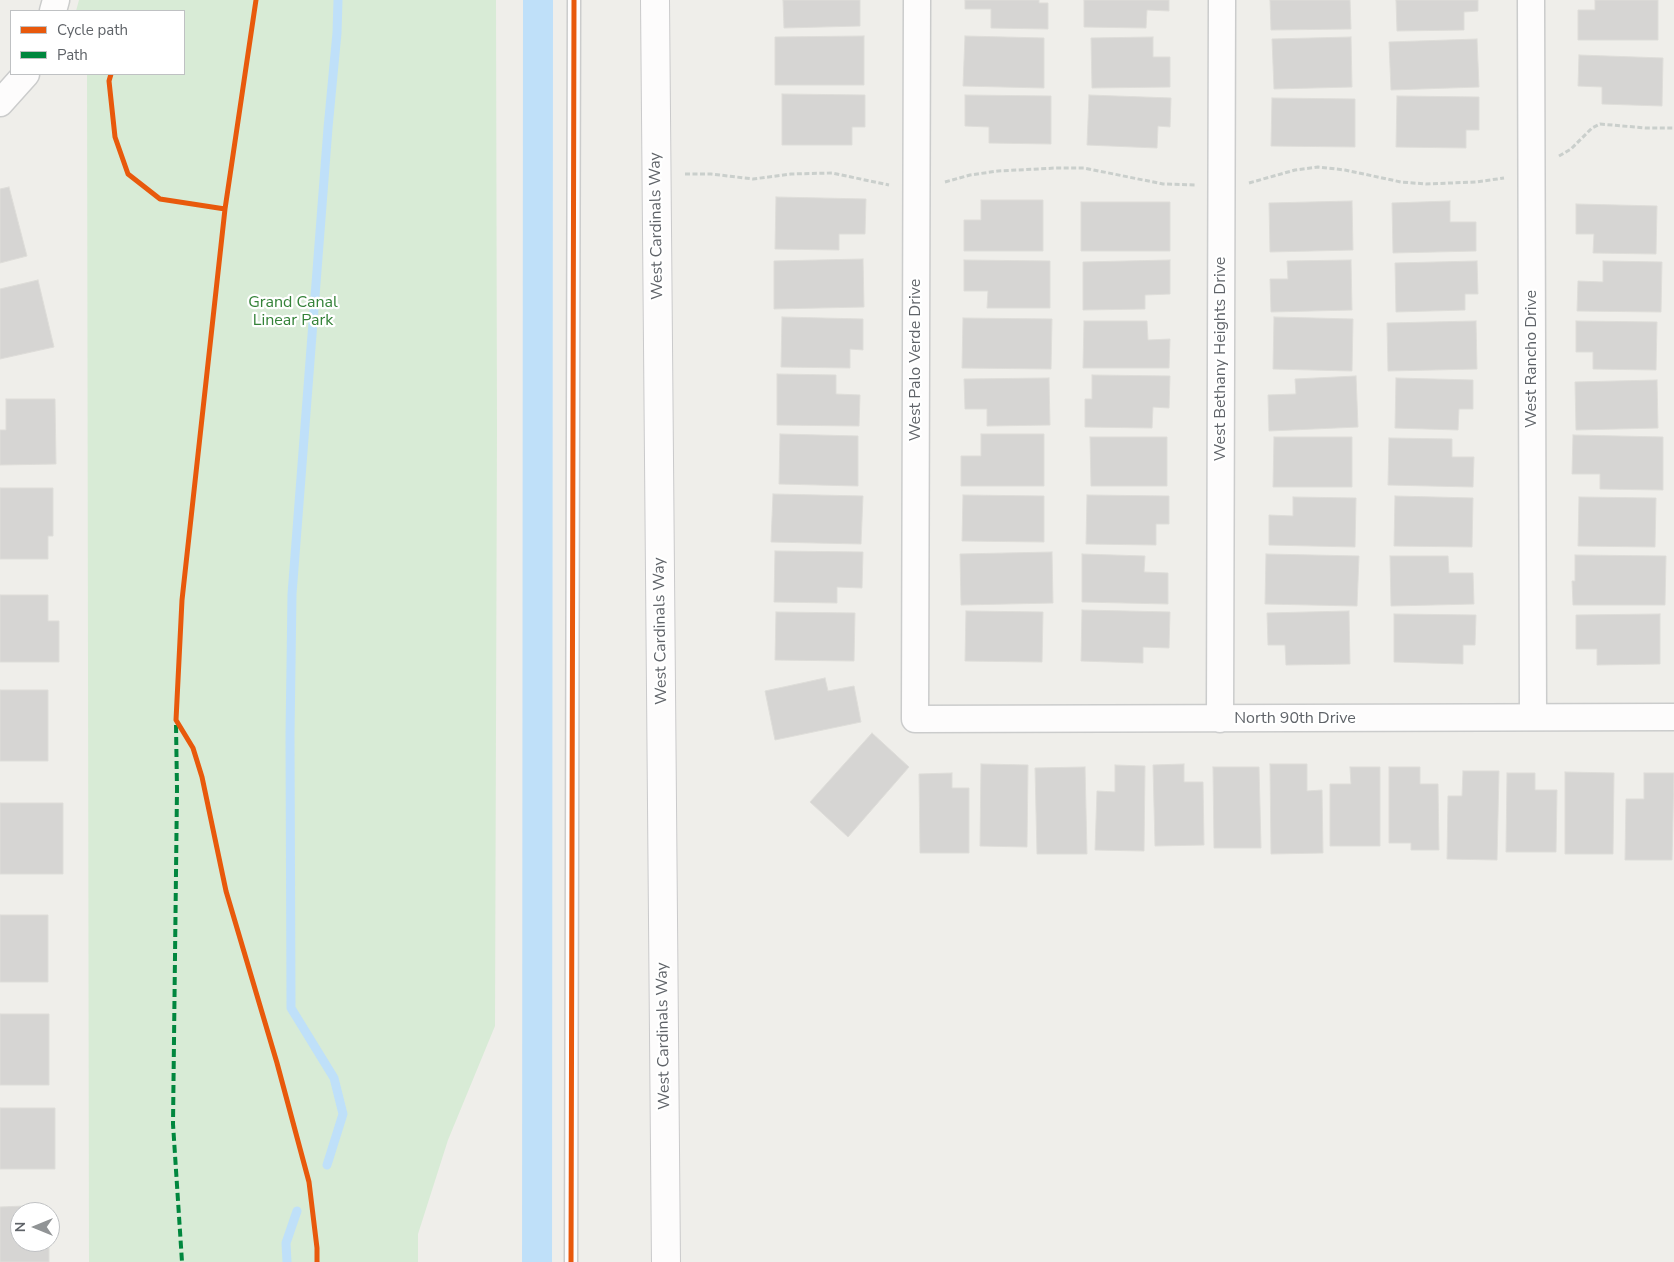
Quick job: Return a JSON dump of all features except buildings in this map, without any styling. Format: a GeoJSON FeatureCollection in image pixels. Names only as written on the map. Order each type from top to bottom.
{"type":"FeatureCollection","features":[{"type":"Feature","properties":{"kind":"main road","name":"West Cardinals Way"},"geometry":{"type":"LineString","coordinates":[[655,0],[666,1262]]}},
{"type":"Feature","properties":{"kind":"street","name":"West Palo Verde Drive"},"geometry":{"type":"LineString","coordinates":[[915,719],[917,0]]}},
{"type":"Feature","properties":{"kind":"street","name":"West Bethany Heights Drive"},"geometry":{"type":"LineString","coordinates":[[1220,719],[1222,0]]}},
{"type":"Feature","properties":{"kind":"street","name":"West Rancho Drive"},"geometry":{"type":"LineString","coordinates":[[1531,0],[1533,717]]}},
{"type":"Feature","properties":{"kind":"street"},"geometry":{"type":"LineString","coordinates":[[0,103],[25,75]]}},
{"type":"Feature","properties":{"kind":"street","name":"North 90th Drive"},"geometry":{"type":"LineString","coordinates":[[915,719],[1674,717]]}},
{"type":"Feature","properties":{"kind":"lane"},"geometry":{"type":"LineString","coordinates":[[571,1262],[574,0]]}},
{"type":"Feature","properties":{"kind":"path"},"geometry":{"type":"LineString","coordinates":[[657,174],[711,174],[753,179],[791,174],[832,173],[892,186],[940,184],[970,175],[998,171],[1084,168],[1163,184],[1245,184],[1295,170],[1318,167],[1345,170],[1401,182],[1426,184],[1476,182],[1504,178],[1553,159],[1571,149],[1592,128],[1600,124],[1646,128],[1674,128]]}},
{"type":"Feature","properties":{"kind":"green space","name":"Grand Canal Linear Park"},"geometry":{"type":"Polygon","coordinates":[[[79,0],[496,0],[495,1026],[448,1140],[418,1234],[418,1262],[89,1262],[87,75],[185,75],[185,10],[76,10],[79,0]]]}},
{"type":"Feature","properties":{"kind":"waterway"},"geometry":{"type":"LineString","coordinates":[[327,1165],[343,1114],[334,1078],[291,1008],[290,735],[292,594],[337,33],[338,0]]}},
{"type":"Feature","properties":{"kind":"waterway"},"geometry":{"type":"LineString","coordinates":[[537,1262],[538,0]]}},
{"type":"Feature","properties":{"kind":"waterway"},"geometry":{"type":"LineString","coordinates":[[287,1262],[286,1243],[297,1211]]}},
{"type":"Feature","properties":{"kind":"marked path"},"geometry":{"type":"LineString","coordinates":[[176,725],[173,1124],[182,1262]]}},
{"type":"Feature","properties":{"kind":"cycle path"},"geometry":{"type":"LineString","coordinates":[[256,0],[225,209],[182,600],[176,720],[193,748],[202,777],[226,891],[277,1063],[309,1182],[317,1262]]}},
{"type":"Feature","properties":{"kind":"cycle path"},"geometry":{"type":"LineString","coordinates":[[571,1262],[574,0]]}},
{"type":"Feature","properties":{"kind":"cycle path"},"geometry":{"type":"LineString","coordinates":[[111,75],[109,81],[115,137],[128,174],[160,199],[225,209]]}}]}
